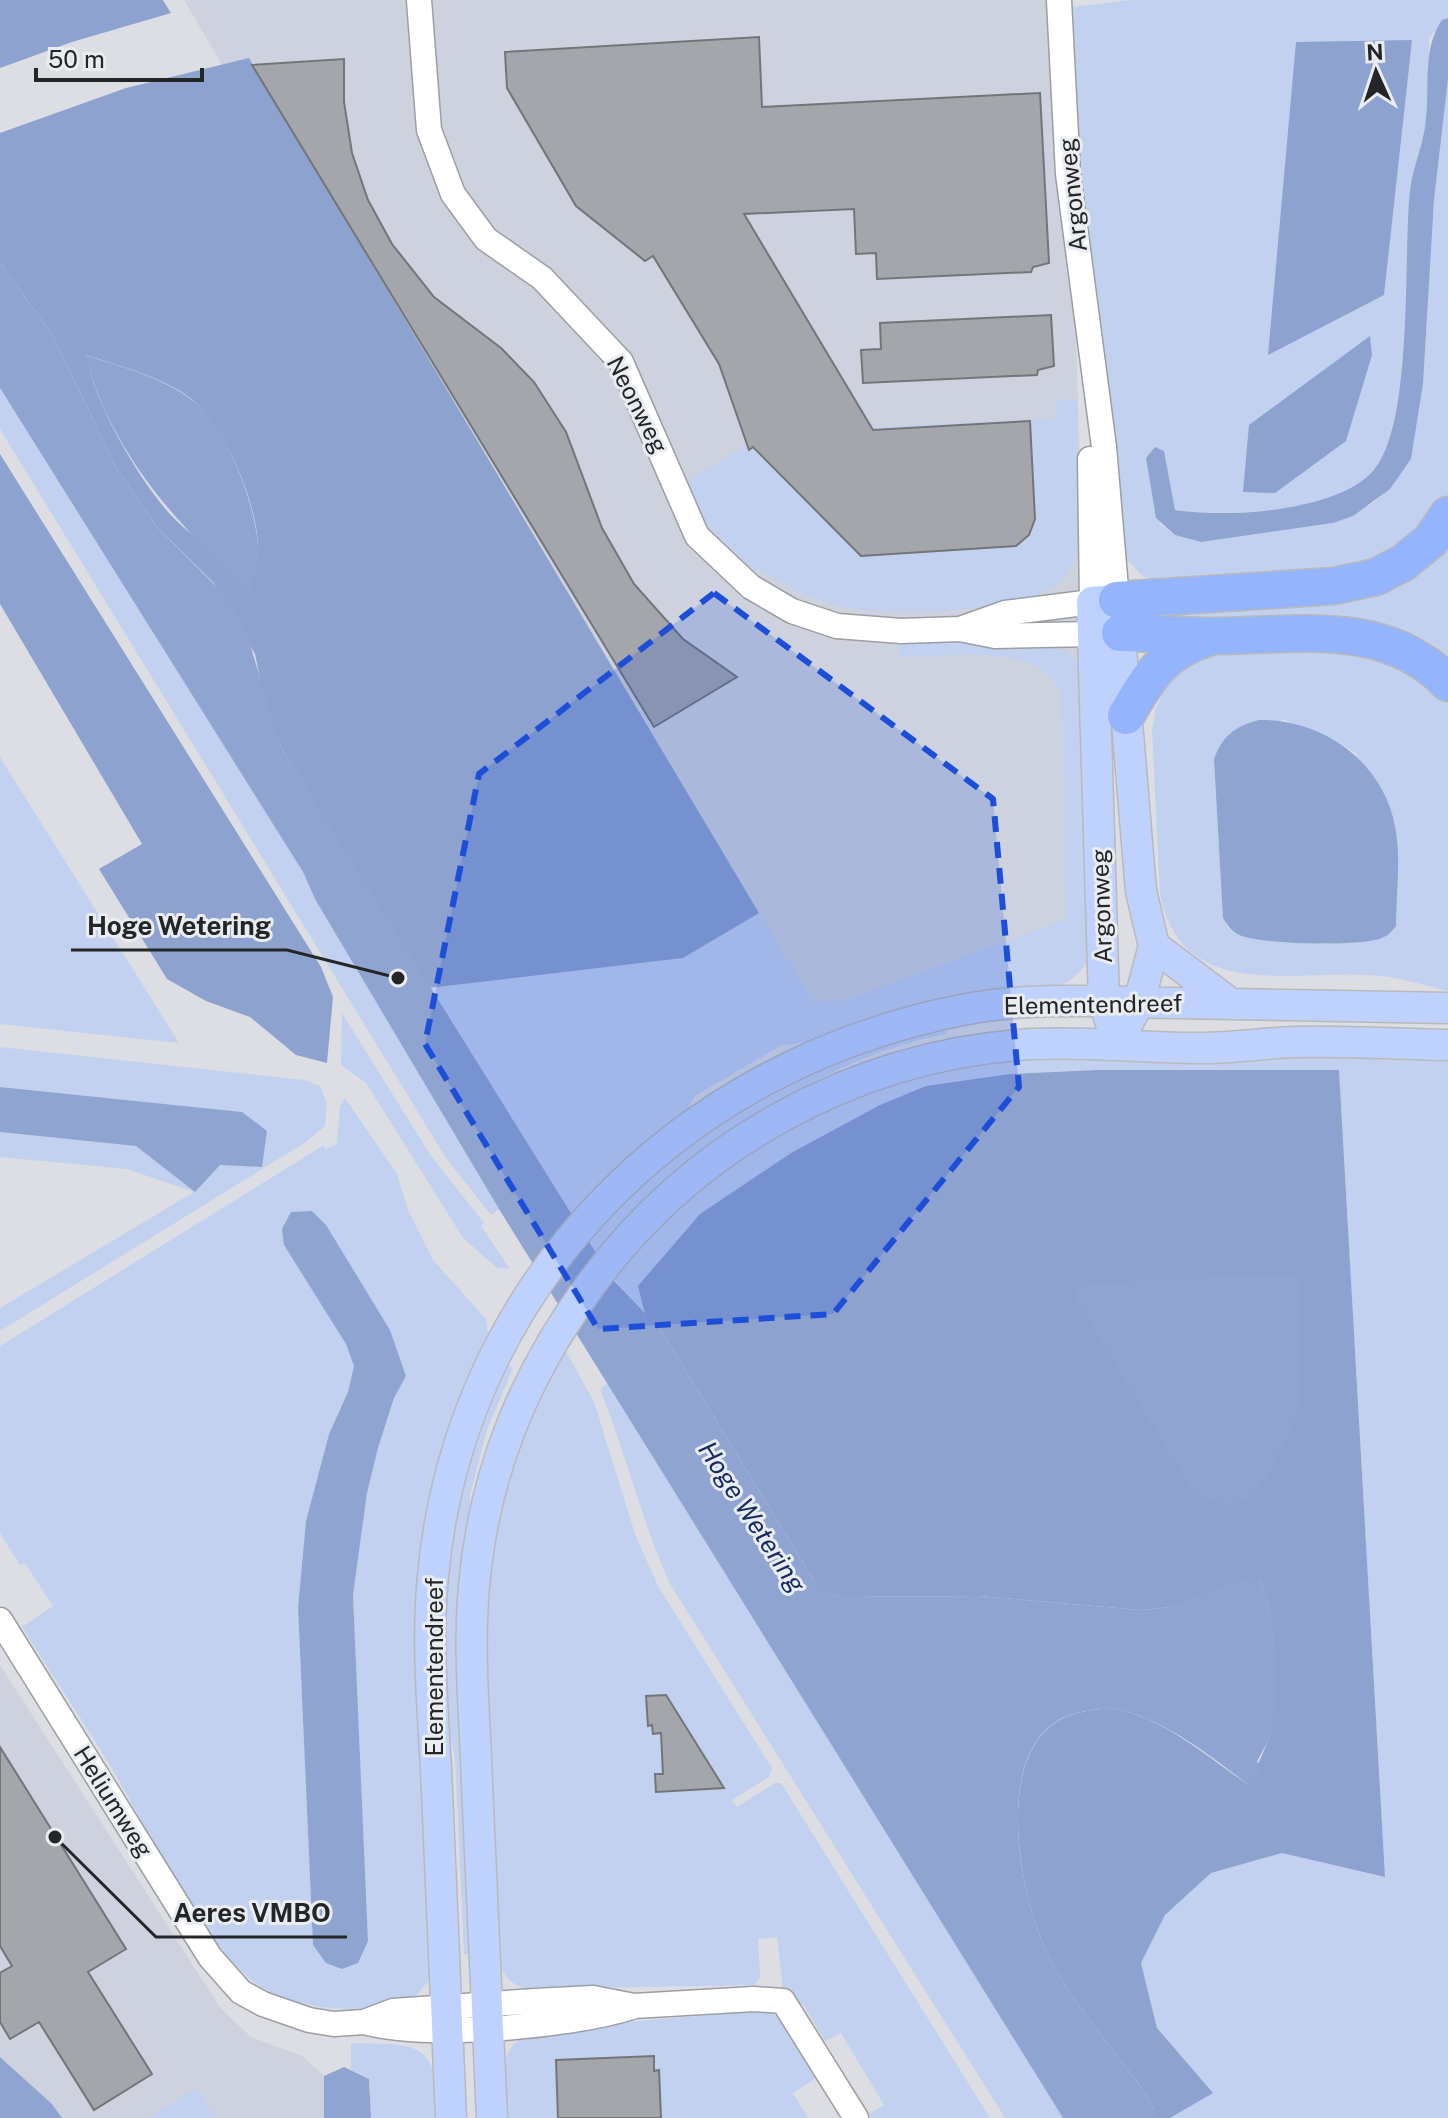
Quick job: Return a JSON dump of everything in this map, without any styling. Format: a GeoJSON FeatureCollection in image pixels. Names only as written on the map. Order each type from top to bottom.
{"type":"FeatureCollection","features":[{"type":"Feature","properties":{"kind":"highway"},"geometry":{"type":"LineString","coordinates":[[1106,617],[1334,586],[1376,577],[1403,563],[1431,540],[1448,515]]}},
{"type":"Feature","properties":{"kind":"highway"},"geometry":{"type":"LineString","coordinates":[[1106,617],[1213,636],[1328,632],[1356,636],[1421,660],[1448,683]]}},
{"type":"Feature","properties":{"kind":"highway"},"geometry":{"type":"LineString","coordinates":[[1126,716],[1145,683],[1165,658],[1187,644],[1213,636]]}},
{"type":"Feature","properties":{"kind":"main road","name":"Argonweg"},"geometry":{"type":"LineString","coordinates":[[1106,617],[1126,716],[1141,891],[1154,946],[1139,1002],[1117,1043]]}},
{"type":"Feature","properties":{"kind":"main road","name":"Argonweg"},"geometry":{"type":"LineString","coordinates":[[1106,617],[1104,1001],[1117,1043]]}},
{"type":"Feature","properties":{"kind":"main road"},"geometry":{"type":"LineString","coordinates":[[1154,946],[1231,1004]]}},
{"type":"Feature","properties":{"kind":"main road","name":"Elementendreef"},"geometry":{"type":"LineString","coordinates":[[451,2118],[431,1681],[433,1573],[444,1509],[471,1411],[505,1333],[589,1216],[658,1151],[698,1119],[803,1058],[881,1030],[965,1009],[1044,1001],[1448,1008]]}},
{"type":"Feature","properties":{"kind":"main road","name":"Elementendreef"},"geometry":{"type":"LineString","coordinates":[[492,2118],[471,1635],[474,1585],[484,1518],[499,1458],[515,1414],[552,1339],[613,1254],[676,1190],[717,1156],[773,1121],[832,1091],[916,1062],[1032,1044],[1117,1043],[1197,1049],[1295,1042],[1448,1045]]}},
{"type":"Feature","properties":{"kind":"street","name":"Neonweg"},"geometry":{"type":"LineString","coordinates":[[419,0],[429,130],[453,194],[486,239],[542,278],[621,362],[697,536],[751,587],[792,611],[837,626],[901,631],[960,629],[1005,613],[1106,617]]}},
{"type":"Feature","properties":{"kind":"street","name":"Argonweg"},"geometry":{"type":"LineString","coordinates":[[1059,0],[1068,174],[1104,447],[1106,617]]}},
{"type":"Feature","properties":{"kind":"street","name":"Heliumweg"},"geometry":{"type":"LineString","coordinates":[[2,1629],[225,1977],[241,1992],[280,2012],[334,2024],[364,2022],[392,2030],[446,2018],[596,2018],[634,2006],[754,1999],[783,2001],[856,2118]]}},
{"type":"Feature","properties":{"kind":"highlighted area"},"geometry":{"type":"Polygon","coordinates":[[[714,593],[993,799],[1019,1087],[833,1314],[598,1329],[425,1044],[479,774],[714,593]]]}},
{"type":"Feature","properties":{"kind":"shaded area"},"geometry":{"type":"Polygon","coordinates":[[[0,0],[163,0],[171,13],[72,42],[0,68],[0,0]]]}},
{"type":"Feature","properties":{"kind":"shaded area"},"geometry":{"type":"Polygon","coordinates":[[[184,0],[1065,0],[1087,681],[1076,970],[792,1035],[184,0]]]}},
{"type":"Feature","properties":{"kind":"shaded area"},"geometry":{"type":"Polygon","coordinates":[[[1131,0],[1448,0],[1448,18],[1429,38],[1428,113],[1410,193],[1400,381],[1385,450],[1372,472],[1355,486],[1307,504],[1279,509],[1223,513],[1175,510],[1169,482],[1160,524],[1175,535],[1201,542],[1333,523],[1373,503],[1390,488],[1411,459],[1423,384],[1434,200],[1448,77],[1448,496],[1430,523],[1369,567],[1156,582],[1141,575],[1123,555],[1110,455],[1099,317],[1082,210],[1073,7],[1131,0]]]}},
{"type":"Feature","properties":{"kind":"shaded area"},"geometry":{"type":"Polygon","coordinates":[[[1412,40],[1384,295],[1268,355],[1296,42],[1412,40]]]}},
{"type":"Feature","properties":{"kind":"shaded area"},"geometry":{"type":"Polygon","coordinates":[[[249,58],[759,913],[683,958],[429,988],[281,747],[265,703],[255,654],[214,583],[156,526],[117,469],[52,334],[0,263],[0,133],[126,88],[249,58]],[[86,355],[98,395],[118,438],[156,497],[198,539],[253,577],[258,547],[252,509],[237,466],[215,426],[189,397],[178,390],[152,377],[86,355]]]}},
{"type":"Feature","properties":{"kind":"shaded area"},"geometry":{"type":"Polygon","coordinates":[[[1370,336],[1372,355],[1346,441],[1275,493],[1243,492],[1249,425],[1370,336]]]}},
{"type":"Feature","properties":{"kind":"shaded area"},"geometry":{"type":"Polygon","coordinates":[[[847,384],[874,427],[1056,418],[1055,400],[1077,400],[1078,543],[1071,566],[1061,581],[1038,595],[1012,602],[948,610],[882,611],[824,602],[757,568],[753,572],[745,565],[702,516],[688,491],[687,481],[847,384]]]}},
{"type":"Feature","properties":{"kind":"shaded area"},"geometry":{"type":"Polygon","coordinates":[[[0,388],[303,872],[315,899],[499,1209],[491,1215],[446,1158],[0,429],[0,388]]]}},
{"type":"Feature","properties":{"kind":"shaded area"},"geometry":{"type":"Polygon","coordinates":[[[0,454],[321,967],[333,997],[327,1063],[296,1055],[250,1017],[206,1001],[167,979],[99,869],[142,844],[0,604],[0,454]]]}},
{"type":"Feature","properties":{"kind":"shaded area"},"geometry":{"type":"Polygon","coordinates":[[[1448,535],[1448,656],[1421,638],[1390,626],[1356,620],[1283,618],[1178,626],[1179,609],[1311,604],[1448,535]]]}},
{"type":"Feature","properties":{"kind":"shaded area"},"geometry":{"type":"Polygon","coordinates":[[[956,641],[1049,645],[1067,651],[1082,667],[1090,958],[1071,979],[1046,991],[846,1029],[813,1041],[780,1046],[695,1096],[686,1112],[574,1218],[429,988],[683,958],[759,913],[814,1003],[852,998],[1066,919],[1062,700],[1045,672],[1028,662],[972,655],[899,657],[899,644],[956,641]]]}},
{"type":"Feature","properties":{"kind":"shaded area"},"geometry":{"type":"Polygon","coordinates":[[[1359,646],[1448,694],[1448,991],[1380,976],[1243,973],[1215,966],[1191,952],[1172,929],[1160,895],[1152,730],[1156,708],[1166,686],[1179,669],[1210,650],[1359,646]],[[1284,720],[1241,729],[1225,740],[1219,749],[1214,761],[1223,917],[1228,928],[1266,938],[1306,943],[1347,943],[1386,937],[1357,754],[1331,738],[1284,720]]]}},
{"type":"Feature","properties":{"kind":"shaded area"},"geometry":{"type":"Polygon","coordinates":[[[0,757],[179,1043],[0,1024],[0,757]]]}},
{"type":"Feature","properties":{"kind":"shaded area"},"geometry":{"type":"Polygon","coordinates":[[[342,1013],[431,1156],[484,1223],[481,1226],[510,1269],[497,1268],[463,1238],[366,1083],[341,1065],[342,1013]]]}},
{"type":"Feature","properties":{"kind":"shaded area"},"geometry":{"type":"Polygon","coordinates":[[[944,1024],[946,1034],[892,1048],[843,1068],[798,1091],[756,1119],[717,1149],[598,1255],[586,1237],[647,1173],[795,1074],[944,1024]]]}},
{"type":"Feature","properties":{"kind":"shaded area"},"geometry":{"type":"Polygon","coordinates":[[[0,1047],[304,1080],[320,1086],[327,1103],[325,1126],[306,1142],[0,1331],[0,1308],[194,1192],[127,1169],[0,1157],[0,1132],[136,1146],[194,1191],[242,1112],[0,1087],[0,1047]]]}},
{"type":"Feature","properties":{"kind":"shaded area"},"geometry":{"type":"Polygon","coordinates":[[[1448,1051],[1448,2118],[1170,2118],[1212,2093],[1157,2028],[1141,1963],[1165,1915],[1211,1873],[1282,1853],[1385,1877],[1339,1071],[1097,1070],[1010,1074],[639,1286],[646,1318],[610,1274],[728,1163],[856,1092],[1007,1056],[1448,1051]]]}},
{"type":"Feature","properties":{"kind":"shaded area"},"geometry":{"type":"Polygon","coordinates":[[[1097,1070],[1339,1070],[1385,1877],[1282,1853],[1211,1873],[1165,1915],[1141,1963],[1157,2028],[1213,2093],[1170,2118],[1154,2118],[1154,2110],[1145,2092],[1073,1997],[1040,1936],[1031,1910],[1019,1843],[1018,1808],[1023,1774],[1034,1746],[1053,1724],[1082,1712],[1108,1709],[1124,1711],[1157,1724],[1249,1785],[1268,1739],[1273,1717],[1273,1633],[1260,1579],[1170,1607],[1141,1610],[979,1596],[843,1597],[825,1591],[813,1579],[661,1330],[646,1318],[638,1286],[700,1214],[791,1153],[880,1105],[926,1086],[1010,1074],[1097,1070]]]}},
{"type":"Feature","properties":{"kind":"shaded area"},"geometry":{"type":"Polygon","coordinates":[[[345,1098],[397,1174],[408,1210],[433,1260],[486,1319],[488,1333],[483,1357],[453,1432],[431,1978],[413,1999],[355,2009],[314,2006],[276,1995],[244,1973],[210,1933],[177,1884],[127,1794],[22,1627],[53,1606],[25,1563],[20,1565],[0,1533],[0,1346],[324,1145],[325,1149],[337,1144],[340,1106],[345,1098]],[[312,1211],[354,1366],[348,1392],[329,1434],[306,1521],[298,1607],[313,1945],[368,1941],[353,1595],[367,1493],[394,1398],[406,1376],[390,1330],[326,1226],[312,1211]]]}},
{"type":"Feature","properties":{"kind":"shaded area"},"geometry":{"type":"Polygon","coordinates":[[[562,1344],[594,1402],[635,1534],[658,1586],[772,1768],[769,1777],[732,1800],[737,1807],[775,1783],[781,1783],[990,2118],[872,2118],[869,2114],[884,2105],[841,2033],[825,2041],[805,2007],[783,1989],[777,1937],[758,1939],[760,1977],[754,1985],[530,1989],[513,1983],[503,1971],[497,1960],[483,1662],[486,1577],[511,1458],[562,1344]]]}},
{"type":"Feature","properties":{"kind":"shaded area"},"geometry":{"type":"Polygon","coordinates":[[[505,1364],[513,1368],[487,1430],[470,1495],[474,1954],[464,1954],[455,1757],[444,1705],[443,1589],[463,1475],[505,1364]]]}},
{"type":"Feature","properties":{"kind":"shaded area"},"geometry":{"type":"Polygon","coordinates":[[[607,1383],[1063,2118],[1005,2118],[670,1584],[650,1536],[600,1389],[607,1383]]]}},
{"type":"Feature","properties":{"kind":"shaded area"},"geometry":{"type":"Polygon","coordinates":[[[0,1665],[221,2009],[251,2037],[302,2056],[324,2076],[324,2118],[62,2118],[52,2104],[0,2057],[0,1665]]]}},
{"type":"Feature","properties":{"kind":"shaded area"},"geometry":{"type":"Polygon","coordinates":[[[759,2011],[779,2016],[819,2076],[793,2093],[808,2118],[504,2118],[502,2083],[505,2062],[508,2052],[524,2036],[627,2022],[759,2011]]]}},
{"type":"Feature","properties":{"kind":"shaded area"},"geometry":{"type":"Polygon","coordinates":[[[351,2043],[395,2045],[421,2052],[434,2074],[440,2118],[371,2118],[369,2079],[351,2070],[351,2043]]]}},
{"type":"Feature","properties":{"kind":"shaded area"},"geometry":{"type":"Polygon","coordinates":[[[197,2088],[216,2118],[147,2118],[197,2088]]]}},
{"type":"Feature","properties":{"kind":"water"},"geometry":{"type":"Polygon","coordinates":[[[1448,18],[1448,79],[1434,200],[1423,384],[1411,459],[1390,489],[1353,516],[1333,523],[1201,542],[1175,535],[1156,518],[1146,458],[1155,447],[1164,451],[1175,510],[1222,513],[1280,509],[1334,496],[1356,485],[1373,471],[1386,448],[1401,379],[1410,190],[1425,128],[1429,55],[1436,31],[1442,20],[1448,18]]]}},
{"type":"Feature","properties":{"kind":"water"},"geometry":{"type":"Polygon","coordinates":[[[0,263],[52,334],[117,469],[156,526],[224,594],[243,621],[281,747],[614,1281],[661,1330],[813,1579],[826,1591],[843,1597],[979,1596],[1141,1610],[1170,1607],[1249,1577],[1260,1579],[1273,1633],[1275,1699],[1270,1734],[1257,1762],[1264,1771],[1249,1785],[1157,1723],[1124,1711],[1107,1709],[1081,1712],[1053,1724],[1034,1746],[1023,1774],[1018,1808],[1019,1843],[1031,1910],[1040,1936],[1073,1997],[1145,2092],[1154,2110],[1154,2118],[1063,2118],[499,1209],[315,899],[303,872],[0,388],[0,263]]]}},
{"type":"Feature","properties":{"kind":"water"},"geometry":{"type":"Polygon","coordinates":[[[85,355],[164,383],[188,397],[214,425],[236,464],[251,507],[258,551],[253,594],[174,515],[130,457],[97,391],[85,355]]]}},
{"type":"Feature","properties":{"kind":"water"},"geometry":{"type":"Polygon","coordinates":[[[1259,720],[1309,728],[1331,739],[1352,753],[1369,770],[1383,791],[1392,814],[1398,861],[1396,926],[1386,936],[1354,943],[1274,941],[1241,936],[1223,918],[1214,760],[1230,734],[1259,720]]]}},
{"type":"Feature","properties":{"kind":"water"},"geometry":{"type":"Polygon","coordinates":[[[0,1087],[242,1112],[267,1131],[262,1167],[220,1165],[195,1192],[136,1146],[0,1132],[0,1087]]]}},
{"type":"Feature","properties":{"kind":"water"},"geometry":{"type":"Polygon","coordinates":[[[312,1211],[326,1225],[390,1330],[406,1376],[394,1398],[367,1493],[353,1595],[368,1941],[358,1963],[342,1969],[326,1963],[313,1945],[298,1607],[306,1521],[329,1434],[348,1392],[354,1366],[346,1344],[284,1245],[282,1229],[291,1212],[312,1211]]]}},
{"type":"Feature","properties":{"kind":"water"},"geometry":{"type":"Polygon","coordinates":[[[1253,1275],[1298,1276],[1301,1399],[1292,1426],[1256,1491],[1237,1502],[1225,1503],[1193,1492],[1076,1300],[1076,1292],[1085,1284],[1253,1275]]]}},
{"type":"Feature","properties":{"kind":"water"},"geometry":{"type":"Polygon","coordinates":[[[0,2057],[52,2104],[62,2118],[0,2118],[0,2057]]]}},
{"type":"Feature","properties":{"kind":"water"},"geometry":{"type":"Polygon","coordinates":[[[344,2067],[369,2079],[371,2118],[324,2118],[324,2076],[344,2067]]]}},
{"type":"Feature","properties":{"kind":"building"},"geometry":{"type":"Polygon","coordinates":[[[759,37],[762,107],[1040,93],[1049,263],[1033,267],[1031,272],[877,279],[876,253],[856,254],[854,209],[744,214],[873,430],[1030,421],[1035,519],[1029,535],[1016,546],[861,556],[753,447],[749,450],[719,364],[653,256],[645,261],[576,206],[507,88],[505,52],[759,37]]]}},
{"type":"Feature","properties":{"kind":"building"},"geometry":{"type":"Polygon","coordinates":[[[344,59],[344,102],[352,153],[368,200],[392,244],[434,297],[501,348],[534,382],[566,432],[602,528],[634,584],[683,639],[737,677],[654,727],[252,65],[344,59]]]}},
{"type":"Feature","properties":{"kind":"building"},"geometry":{"type":"Polygon","coordinates":[[[1051,315],[1054,366],[1038,370],[1037,375],[863,383],[861,350],[881,349],[880,323],[1051,315]]]}},
{"type":"Feature","properties":{"kind":"building"},"geometry":{"type":"Polygon","coordinates":[[[666,1695],[724,1788],[656,1792],[655,1774],[663,1774],[661,1733],[653,1734],[652,1725],[648,1726],[646,1696],[666,1695]]]}},
{"type":"Feature","properties":{"kind":"building"},"geometry":{"type":"Polygon","coordinates":[[[0,1747],[126,1949],[88,1972],[152,2074],[94,2110],[39,2022],[10,2039],[0,2022],[0,1973],[12,1966],[0,1946],[0,1747]]]}},
{"type":"Feature","properties":{"kind":"building"},"geometry":{"type":"Polygon","coordinates":[[[654,2056],[654,2071],[659,2070],[661,2118],[558,2118],[556,2060],[654,2056]]]}},
{"type":"Feature","properties":{"kind":"place","name":"Hoge Wetering"},"geometry":{"type":"Point","coordinates":[398,978]}},
{"type":"Feature","properties":{"kind":"place","name":"Aeres VMBO"},"geometry":{"type":"Point","coordinates":[55,1837]}}]}
